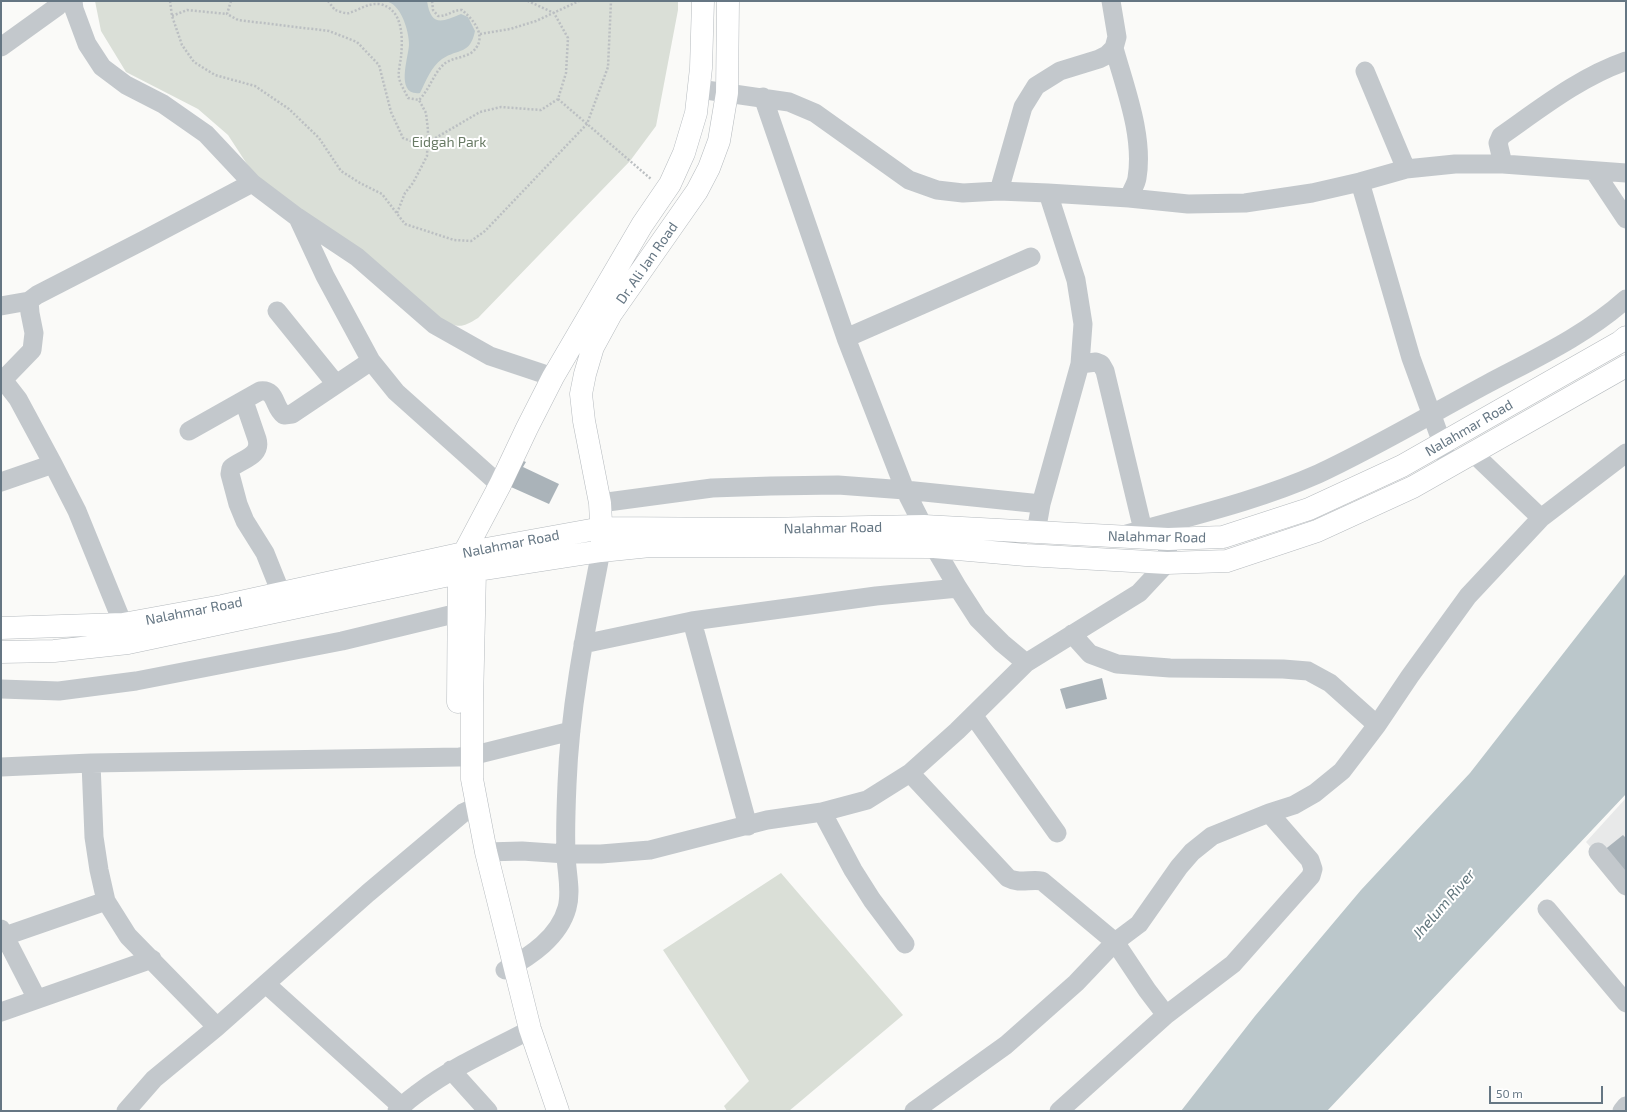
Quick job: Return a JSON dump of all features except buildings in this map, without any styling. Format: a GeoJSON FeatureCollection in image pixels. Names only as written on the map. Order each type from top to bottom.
{"type":"FeatureCollection","features":[{"type":"Feature","properties":{"kind":"main road","name":"Dr. Ali Jan Road"},"geometry":{"type":"LineString","coordinates":[[466,566],[526,428],[553,377],[642,225],[670,184],[686,146],[696,113],[703,22],[703,1]]}},
{"type":"Feature","properties":{"kind":"main road","name":"Dr. Ali Jan Road"},"geometry":{"type":"LineString","coordinates":[[602,528],[600,503],[584,421],[581,394],[593,347],[611,314],[697,191],[709,168],[719,141],[727,93],[728,1]]}},
{"type":"Feature","properties":{"kind":"main road","name":"Nalahmar Road"},"geometry":{"type":"LineString","coordinates":[[1,628],[123,624],[223,614],[466,566],[602,528],[760,529],[924,526],[1168,539],[1223,537],[1308,509],[1402,466],[1620,342],[1626,337]]}},
{"type":"Feature","properties":{"kind":"main road","name":"Nalahmar Road"},"geometry":{"type":"LineString","coordinates":[[1,652],[54,651],[128,643],[223,614],[281,593],[466,566],[650,546],[934,547],[1026,555],[1167,563],[1227,561],[1317,531],[1413,487],[1626,366]]}},
{"type":"Feature","properties":{"kind":"main road"},"geometry":{"type":"LineString","coordinates":[[602,528],[602,551]]}},
{"type":"Feature","properties":{"kind":"main road"},"geometry":{"type":"LineString","coordinates":[[466,566],[458,613],[465,757],[470,810],[510,968],[558,1111]]}},
{"type":"Feature","properties":{"kind":"main road"},"geometry":{"type":"LineString","coordinates":[[465,757],[466,566]]}},
{"type":"Feature","properties":{"kind":"main road"},"geometry":{"type":"LineString","coordinates":[[470,810],[486,852],[522,1034],[548,1111]]}},
{"type":"Feature","properties":{"kind":"street"},"geometry":{"type":"LineString","coordinates":[[998,191],[1023,107],[1036,86],[1060,71],[1108,55],[1114,48],[1117,37],[1111,1]]}},
{"type":"Feature","properties":{"kind":"street"},"geometry":{"type":"LineString","coordinates":[[1,47],[72,5],[87,44],[102,67],[126,85],[163,104],[206,134],[252,183],[297,218],[358,257],[435,325],[490,356],[553,377]]}},
{"type":"Feature","properties":{"kind":"street"},"geometry":{"type":"LineString","coordinates":[[1114,48],[1135,125],[1139,156],[1137,180],[1129,198]]}},
{"type":"Feature","properties":{"kind":"street"},"geometry":{"type":"LineString","coordinates":[[1502,164],[1498,143],[1501,136],[1574,85],[1612,66],[1626,61]]}},
{"type":"Feature","properties":{"kind":"street"},"geometry":{"type":"LineString","coordinates":[[1365,71],[1406,169]]}},
{"type":"Feature","properties":{"kind":"street"},"geometry":{"type":"LineString","coordinates":[[698,89],[763,97],[788,102],[815,113],[909,180],[937,190],[963,193],[998,191],[1129,198],[1188,204],[1246,203],[1312,193],[1360,182],[1406,169],[1455,164],[1502,164],[1626,174]]}},
{"type":"Feature","properties":{"kind":"street"},"geometry":{"type":"LineString","coordinates":[[763,97],[846,338],[904,490],[934,547],[978,619],[1002,643],[1026,663]]}},
{"type":"Feature","properties":{"kind":"street"},"geometry":{"type":"LineString","coordinates":[[1594,171],[1626,219]]}},
{"type":"Feature","properties":{"kind":"street"},"geometry":{"type":"LineString","coordinates":[[1360,182],[1411,358],[1449,466]]}},
{"type":"Feature","properties":{"kind":"street"},"geometry":{"type":"LineString","coordinates":[[1,306],[29,302],[37,295],[252,183]]}},
{"type":"Feature","properties":{"kind":"street"},"geometry":{"type":"LineString","coordinates":[[1036,532],[1041,504],[1080,364],[1083,324],[1076,280],[1048,193]]}},
{"type":"Feature","properties":{"kind":"street"},"geometry":{"type":"LineString","coordinates":[[297,218],[325,276],[371,361],[396,392],[500,485]]}},
{"type":"Feature","properties":{"kind":"street"},"geometry":{"type":"LineString","coordinates":[[846,338],[1031,257]]}},
{"type":"Feature","properties":{"kind":"street"},"geometry":{"type":"LineString","coordinates":[[1118,536],[1255,498],[1317,474],[1372,447],[1570,339],[1617,307],[1626,299]]}},
{"type":"Feature","properties":{"kind":"street"},"geometry":{"type":"LineString","coordinates":[[29,302],[34,333],[32,350],[2,382],[18,400],[77,511],[123,624]]}},
{"type":"Feature","properties":{"kind":"street"},"geometry":{"type":"LineString","coordinates":[[277,310],[336,384]]}},
{"type":"Feature","properties":{"kind":"street"},"geometry":{"type":"LineString","coordinates":[[189,431],[260,391],[266,391],[271,394],[280,412],[284,415],[292,414],[371,361]]}},
{"type":"Feature","properties":{"kind":"street"},"geometry":{"type":"LineString","coordinates":[[1080,364],[1096,362],[1101,364],[1104,371],[1143,530]]}},
{"type":"Feature","properties":{"kind":"street"},"geometry":{"type":"LineString","coordinates":[[244,401],[259,444],[258,450],[231,468],[230,474],[238,504],[245,521],[265,553],[281,593]]}},
{"type":"Feature","properties":{"kind":"street"},"geometry":{"type":"LineString","coordinates":[[1473,453],[1541,518]]}},
{"type":"Feature","properties":{"kind":"street"},"geometry":{"type":"LineString","coordinates":[[914,1111],[1006,1045],[1076,984],[1115,942],[1139,924],[1179,866],[1192,852],[1212,836],[1269,812],[1294,805],[1315,793],[1342,771],[1377,725],[1410,676],[1468,596],[1541,518],[1626,453]]}},
{"type":"Feature","properties":{"kind":"street"},"geometry":{"type":"LineString","coordinates":[[1,482],[53,464]]}},
{"type":"Feature","properties":{"kind":"street"},"geometry":{"type":"LineString","coordinates":[[600,503],[712,488],[838,485],[1041,504]]}},
{"type":"Feature","properties":{"kind":"street"},"geometry":{"type":"LineString","coordinates":[[486,852],[522,851],[566,854],[601,854],[650,850],[767,820],[822,812],[867,800],[910,773],[973,715],[1026,663],[1138,593],[1167,563],[1168,539]]}},
{"type":"Feature","properties":{"kind":"street"},"geometry":{"type":"LineString","coordinates":[[510,968],[543,945],[559,928],[567,907],[569,884],[566,854],[567,783],[571,731],[583,644],[602,551]]}},
{"type":"Feature","properties":{"kind":"street"},"geometry":{"type":"LineString","coordinates":[[583,644],[692,622],[876,596],[958,588]]}},
{"type":"Feature","properties":{"kind":"street"},"geometry":{"type":"LineString","coordinates":[[1,689],[60,691],[136,681],[342,641],[458,613]]}},
{"type":"Feature","properties":{"kind":"street"},"geometry":{"type":"LineString","coordinates":[[692,622],[748,826]]}},
{"type":"Feature","properties":{"kind":"street"},"geometry":{"type":"LineString","coordinates":[[1072,634],[1090,654],[1117,664],[1170,668],[1283,669],[1308,671],[1330,683],[1377,725]]}},
{"type":"Feature","properties":{"kind":"street"},"geometry":{"type":"LineString","coordinates":[[973,715],[1057,833]]}},
{"type":"Feature","properties":{"kind":"street"},"geometry":{"type":"LineString","coordinates":[[1,767],[465,757],[571,731]]}},
{"type":"Feature","properties":{"kind":"street"},"geometry":{"type":"LineString","coordinates":[[91,764],[94,837],[106,901],[128,936],[217,1027]]}},
{"type":"Feature","properties":{"kind":"street"},"geometry":{"type":"LineString","coordinates":[[910,773],[1008,878],[1015,882],[1034,880],[1042,881],[1115,942],[1166,1016]]}},
{"type":"Feature","properties":{"kind":"street"},"geometry":{"type":"LineString","coordinates":[[126,1111],[154,1079],[217,1027],[368,893],[470,810]]}},
{"type":"Feature","properties":{"kind":"street"},"geometry":{"type":"LineString","coordinates":[[822,812],[853,870],[872,900],[906,944]]}},
{"type":"Feature","properties":{"kind":"street"},"geometry":{"type":"LineString","coordinates":[[1059,1111],[1166,1016],[1233,964],[1311,876],[1313,870],[1310,860],[1269,812]]}},
{"type":"Feature","properties":{"kind":"street"},"geometry":{"type":"LineString","coordinates":[[1598,852],[1626,886]]}},
{"type":"Feature","properties":{"kind":"street"},"geometry":{"type":"LineString","coordinates":[[37,999],[3,932],[106,901]]}},
{"type":"Feature","properties":{"kind":"street"},"geometry":{"type":"LineString","coordinates":[[1547,909],[1626,1003]]}},
{"type":"Feature","properties":{"kind":"street"},"geometry":{"type":"LineString","coordinates":[[1,1012],[152,960]]}},
{"type":"Feature","properties":{"kind":"street"},"geometry":{"type":"LineString","coordinates":[[266,984],[399,1108],[431,1083],[451,1070],[522,1034]]}},
{"type":"Feature","properties":{"kind":"street"},"geometry":{"type":"LineString","coordinates":[[451,1070],[488,1111]]}},
{"type":"Feature","properties":{"kind":"street"},"geometry":{"type":"LineString","coordinates":[[1622,1111],[1626,1106]]}},
{"type":"Feature","properties":{"kind":"path"},"geometry":{"type":"LineString","coordinates":[[170,1],[172,16],[182,45],[194,62],[215,75],[255,86],[289,109],[319,138],[341,171],[382,194],[405,224],[454,240],[471,241],[485,231],[587,124],[608,67],[611,1]]}},
{"type":"Feature","properties":{"kind":"path"},"geometry":{"type":"LineString","coordinates":[[227,14],[231,1]]}},
{"type":"Feature","properties":{"kind":"path"},"geometry":{"type":"LineString","coordinates":[[328,1],[335,10],[348,13],[378,2],[396,14],[401,28],[402,55],[399,77],[408,98],[419,100]]}},
{"type":"Feature","properties":{"kind":"path"},"geometry":{"type":"LineString","coordinates":[[419,100],[424,95],[434,76],[444,64],[471,53],[479,44],[480,34],[473,19],[462,10],[456,10],[447,16],[438,16],[433,10],[432,1]]}},
{"type":"Feature","properties":{"kind":"path"},"geometry":{"type":"LineString","coordinates":[[172,16],[187,10],[227,14],[238,20],[329,31],[357,42],[379,64],[391,112],[403,138],[421,145],[480,112],[501,107],[541,110],[558,99],[566,73],[568,38],[554,13],[528,1]]}},
{"type":"Feature","properties":{"kind":"path"},"geometry":{"type":"LineString","coordinates":[[480,34],[510,29],[536,21],[579,1]]}},
{"type":"Feature","properties":{"kind":"path"},"geometry":{"type":"LineString","coordinates":[[558,99],[651,179]]}},
{"type":"Feature","properties":{"kind":"path"},"geometry":{"type":"LineString","coordinates":[[397,214],[405,193],[413,183],[427,156],[428,130],[426,113],[419,100]]}},
{"type":"Feature","properties":{"kind":"shaded area"},"geometry":{"type":"Polygon","coordinates":[[[1626,798],[1626,887],[1586,842],[1626,798]]]}},
{"type":"Feature","properties":{"kind":"green space","name":"Eidgah Park"},"geometry":{"type":"Polygon","coordinates":[[[95,1],[678,1],[678,10],[656,126],[630,161],[478,318],[468,324],[457,326],[442,320],[260,184],[228,135],[198,109],[126,72],[101,31],[95,1]]]}},
{"type":"Feature","properties":{"kind":"green space"},"geometry":{"type":"Polygon","coordinates":[[[781,873],[903,1015],[789,1111],[727,1111],[724,1106],[749,1081],[663,950],[781,873]]]}},
{"type":"Feature","properties":{"kind":"water"},"geometry":{"type":"Polygon","coordinates":[[[385,1],[427,1],[431,15],[435,19],[443,20],[461,14],[468,17],[475,31],[473,39],[467,48],[438,62],[429,74],[420,93],[412,92],[408,89],[405,83],[405,67],[409,45],[406,25],[396,7],[385,1]]]}},
{"type":"Feature","properties":{"kind":"water","name":"Jhelum River"},"geometry":{"type":"Polygon","coordinates":[[[1626,573],[1626,794],[1327,1111],[1181,1111],[1255,1016],[1361,890],[1470,773],[1626,573]]]}}]}
